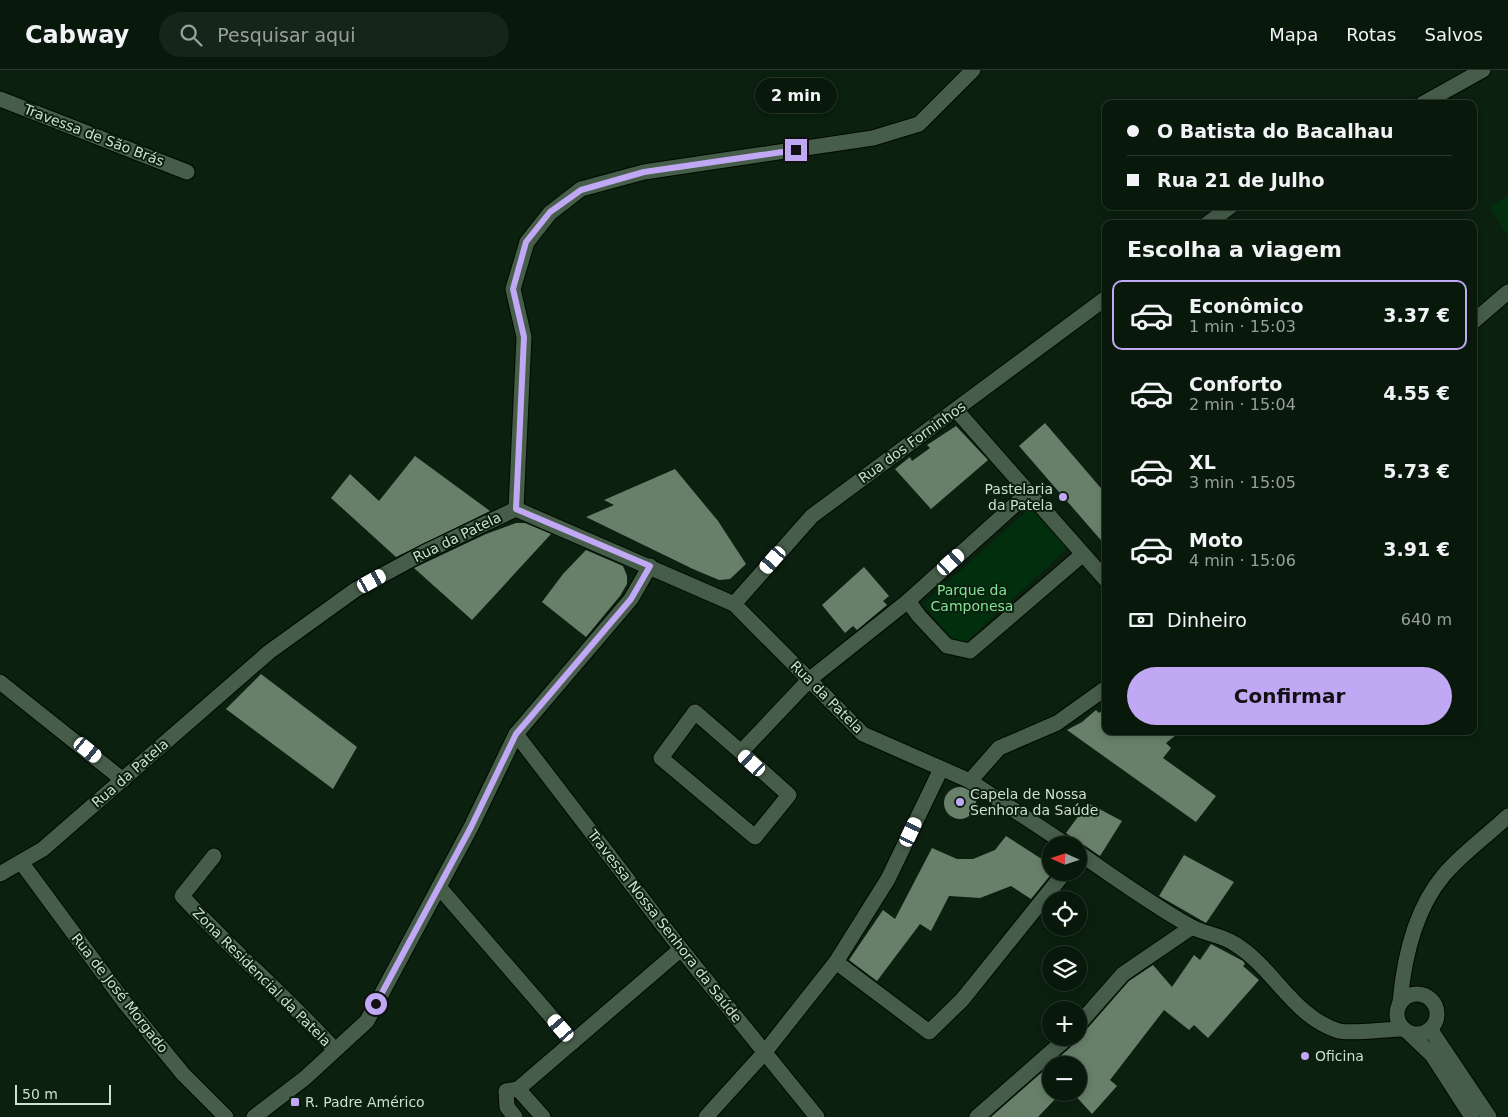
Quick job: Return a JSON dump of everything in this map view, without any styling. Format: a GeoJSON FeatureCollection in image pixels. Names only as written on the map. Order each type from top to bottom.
{"type":"FeatureCollection","features":[{"type":"Feature","properties":{"kind":"street"},"geometry":{"type":"LineString","coordinates":[[1429,100],[1483,70]]}},
{"type":"Feature","properties":{"kind":"street"},"geometry":{"type":"LineString","coordinates":[[516,509],[524,337],[513,289],[526,242],[550,212],[581,190],[644,172],[873,138],[919,124],[969,71]]}},
{"type":"Feature","properties":{"kind":"street","name":"Travessa de São Brás"},"geometry":{"type":"LineString","coordinates":[[0,99],[187,172]]}},
{"type":"Feature","properties":{"kind":"street"},"geometry":{"type":"LineString","coordinates":[[1212,220],[1226,210]]}},
{"type":"Feature","properties":{"kind":"street"},"geometry":{"type":"LineString","coordinates":[[1477,318],[1508,292]]}},
{"type":"Feature","properties":{"kind":"street","name":"Rua dos Forninhos"},"geometry":{"type":"LineString","coordinates":[[734,604],[812,516],[1102,301]]}},
{"type":"Feature","properties":{"kind":"street"},"geometry":{"type":"LineString","coordinates":[[956,410],[1102,575]]}},
{"type":"Feature","properties":{"kind":"street"},"geometry":{"type":"LineString","coordinates":[[740,752],[810,679],[908,601],[1029,492]]}},
{"type":"Feature","properties":{"kind":"street","name":"Rua da Patela"},"geometry":{"type":"LineString","coordinates":[[0,874],[43,849],[269,652],[355,590],[425,552],[516,509],[734,604],[863,734],[970,781],[1053,836]]}},
{"type":"Feature","properties":{"kind":"street"},"geometry":{"type":"LineString","coordinates":[[908,601],[919,616],[947,646],[970,651],[1083,554]]}},
{"type":"Feature","properties":{"kind":"street"},"geometry":{"type":"LineString","coordinates":[[263,1114],[367,1021],[471,827],[516,734],[631,599],[650,566]]}},
{"type":"Feature","properties":{"kind":"street"},"geometry":{"type":"LineString","coordinates":[[0,682],[123,780]]}},
{"type":"Feature","properties":{"kind":"street"},"geometry":{"type":"LineString","coordinates":[[970,781],[999,748],[1057,723],[1102,691]]}},
{"type":"Feature","properties":{"kind":"street"},"geometry":{"type":"LineString","coordinates":[[695,712],[740,752],[789,796],[755,837],[661,758],[695,712]]}},
{"type":"Feature","properties":{"kind":"street","name":"Travessa Nossa Senhora da Saúde"},"geometry":{"type":"LineString","coordinates":[[516,734],[681,949],[817,1117]]}},
{"type":"Feature","properties":{"kind":"street"},"geometry":{"type":"LineString","coordinates":[[706,1117],[764,1053],[836,962],[888,879],[941,769]]}},
{"type":"Feature","properties":{"kind":"street"},"geometry":{"type":"LineString","coordinates":[[1472,1117],[1432,1055],[1399,1024],[1398,1007],[1403,969],[1416,923],[1443,876],[1508,816]]}},
{"type":"Feature","properties":{"kind":"street","name":"Zona Residencial da Patela"},"geometry":{"type":"LineString","coordinates":[[214,856],[182,896],[223,940],[296,1007],[335,1050]]}},
{"type":"Feature","properties":{"kind":"street"},"geometry":{"type":"LineString","coordinates":[[1088,859],[1149,902],[1192,927],[1234,943],[1260,963],[1301,1009],[1314,1020],[1340,1031],[1406,1031],[1420,1034],[1430,1028],[1436,1017],[1434,1004],[1425,996],[1418,994],[1405,997],[1398,1007],[1374,1030]]}},
{"type":"Feature","properties":{"kind":"street","name":"Rua de José Morgado"},"geometry":{"type":"LineString","coordinates":[[21,862],[126,1003],[177,1067],[226,1117]]}},
{"type":"Feature","properties":{"kind":"street"},"geometry":{"type":"LineString","coordinates":[[836,962],[929,1032],[962,1000],[1058,881]]}},
{"type":"Feature","properties":{"kind":"street"},"geometry":{"type":"LineString","coordinates":[[438,887],[573,1042]]}},
{"type":"Feature","properties":{"kind":"street"},"geometry":{"type":"LineString","coordinates":[[1087,1015],[1123,974],[1192,927]]}},
{"type":"Feature","properties":{"kind":"street"},"geometry":{"type":"LineString","coordinates":[[515,1117],[508,1107],[506,1091],[518,1089],[681,949]]}},
{"type":"Feature","properties":{"kind":"street"},"geometry":{"type":"LineString","coordinates":[[1403,969],[1418,994]]}},
{"type":"Feature","properties":{"kind":"street"},"geometry":{"type":"LineString","coordinates":[[1430,1028],[1489,1117]]}},
{"type":"Feature","properties":{"kind":"street"},"geometry":{"type":"LineString","coordinates":[[978,1117],[1058,1046]]}},
{"type":"Feature","properties":{"kind":"street"},"geometry":{"type":"LineString","coordinates":[[518,1089],[543,1117]]}},
{"type":"Feature","properties":{"kind":"green space"},"geometry":{"type":"Polygon","coordinates":[[[1508,196],[1508,237],[1490,207],[1508,196]]]}},
{"type":"Feature","properties":{"kind":"green space","name":"Parque da Camponesa"},"geometry":{"type":"Polygon","coordinates":[[[1037,502],[1073,543],[966,642],[954,642],[923,604],[1037,502]]]}},
{"type":"Feature","properties":{"kind":"building"},"geometry":{"type":"Polygon","coordinates":[[[1045,423],[1102,489],[1102,541],[1019,446],[1045,423]]]}},
{"type":"Feature","properties":{"kind":"building"},"geometry":{"type":"Polygon","coordinates":[[[956,426],[988,460],[931,509],[895,469],[910,457],[912,461],[930,448],[927,445],[956,426]]]}},
{"type":"Feature","properties":{"kind":"building"},"geometry":{"type":"Polygon","coordinates":[[[415,456],[490,511],[396,557],[331,498],[350,474],[379,501],[415,456]]]}},
{"type":"Feature","properties":{"kind":"building"},"geometry":{"type":"Polygon","coordinates":[[[675,469],[718,521],[746,564],[730,579],[719,580],[693,569],[586,517],[614,505],[604,500],[675,469]]]}},
{"type":"Feature","properties":{"kind":"building"},"geometry":{"type":"Polygon","coordinates":[[[516,523],[525,523],[551,534],[472,620],[414,568],[486,534],[516,523]]]}},
{"type":"Feature","properties":{"kind":"building"},"geometry":{"type":"Polygon","coordinates":[[[586,550],[623,566],[627,576],[627,584],[620,596],[586,637],[542,602],[563,574],[586,550]]]}},
{"type":"Feature","properties":{"kind":"building"},"geometry":{"type":"Polygon","coordinates":[[[864,567],[889,596],[883,601],[887,605],[857,630],[853,626],[845,633],[822,605],[864,567]]]}},
{"type":"Feature","properties":{"kind":"building"},"geometry":{"type":"Polygon","coordinates":[[[261,674],[357,747],[333,789],[226,709],[261,674]]]}},
{"type":"Feature","properties":{"kind":"building"},"geometry":{"type":"Polygon","coordinates":[[[1096,710],[1099,713],[1102,710],[1102,735],[1176,735],[1166,743],[1171,748],[1163,758],[1216,796],[1196,822],[1067,730],[1082,722],[1096,710]]]}},
{"type":"Feature","properties":{"kind":"building","name":"Capela de Nossa Senhora da Saúde"},"geometry":{"type":"Polygon","coordinates":[[[960,787],[971,792],[976,803],[971,814],[960,819],[949,814],[944,803],[949,792],[960,787]]]}},
{"type":"Feature","properties":{"kind":"building"},"geometry":{"type":"Polygon","coordinates":[[[1088,803],[1122,821],[1100,856],[1088,848],[1088,836],[1070,836],[1066,833],[1088,803]]]}},
{"type":"Feature","properties":{"kind":"building"},"geometry":{"type":"Polygon","coordinates":[[[1006,836],[1042,859],[1042,881],[1046,881],[1031,899],[1011,886],[980,898],[949,896],[931,931],[920,924],[877,981],[849,960],[883,910],[895,919],[932,848],[957,859],[973,859],[995,850],[1006,836]]]}},
{"type":"Feature","properties":{"kind":"building"},"geometry":{"type":"Polygon","coordinates":[[[1184,855],[1234,882],[1206,923],[1159,896],[1184,855]]]}},
{"type":"Feature","properties":{"kind":"building"},"geometry":{"type":"Polygon","coordinates":[[[1211,944],[1243,961],[1245,964],[1243,966],[1259,980],[1208,1038],[1194,1025],[1189,1030],[1164,1010],[1110,1080],[1117,1086],[1092,1114],[1080,1101],[1087,1101],[1087,1056],[1060,1056],[1072,1046],[1087,1046],[1087,1029],[1129,981],[1153,965],[1172,987],[1194,955],[1200,960],[1211,944]]]}},
{"type":"Feature","properties":{"kind":"building"},"geometry":{"type":"Polygon","coordinates":[[[1042,1072],[1042,1101],[1053,1101],[1038,1117],[991,1117],[1042,1072]]]}},
{"type":"Feature","properties":{"kind":"place","name":"Pastelaria da Patela"},"geometry":{"type":"Point","coordinates":[1063,497]}},
{"type":"Feature","properties":{"kind":"place","name":"Capela de Nossa Senhora da Saúde"},"geometry":{"type":"Point","coordinates":[960,802]}},
{"type":"Feature","properties":{"kind":"place","name":"Oficina"},"geometry":{"type":"Point","coordinates":[1305,1056]}},
{"type":"Feature","properties":{"kind":"place","name":"R. Padre Américo"},"geometry":{"type":"Point","coordinates":[295,1102]}},
{"type":"Feature","properties":{"kind":"route"},"geometry":{"type":"LineString","coordinates":[[376,1004],[471,827],[516,734],[631,599],[650,566],[516,509],[524,337],[513,289],[526,242],[550,212],[581,190],[644,172],[796,150]]}}]}
